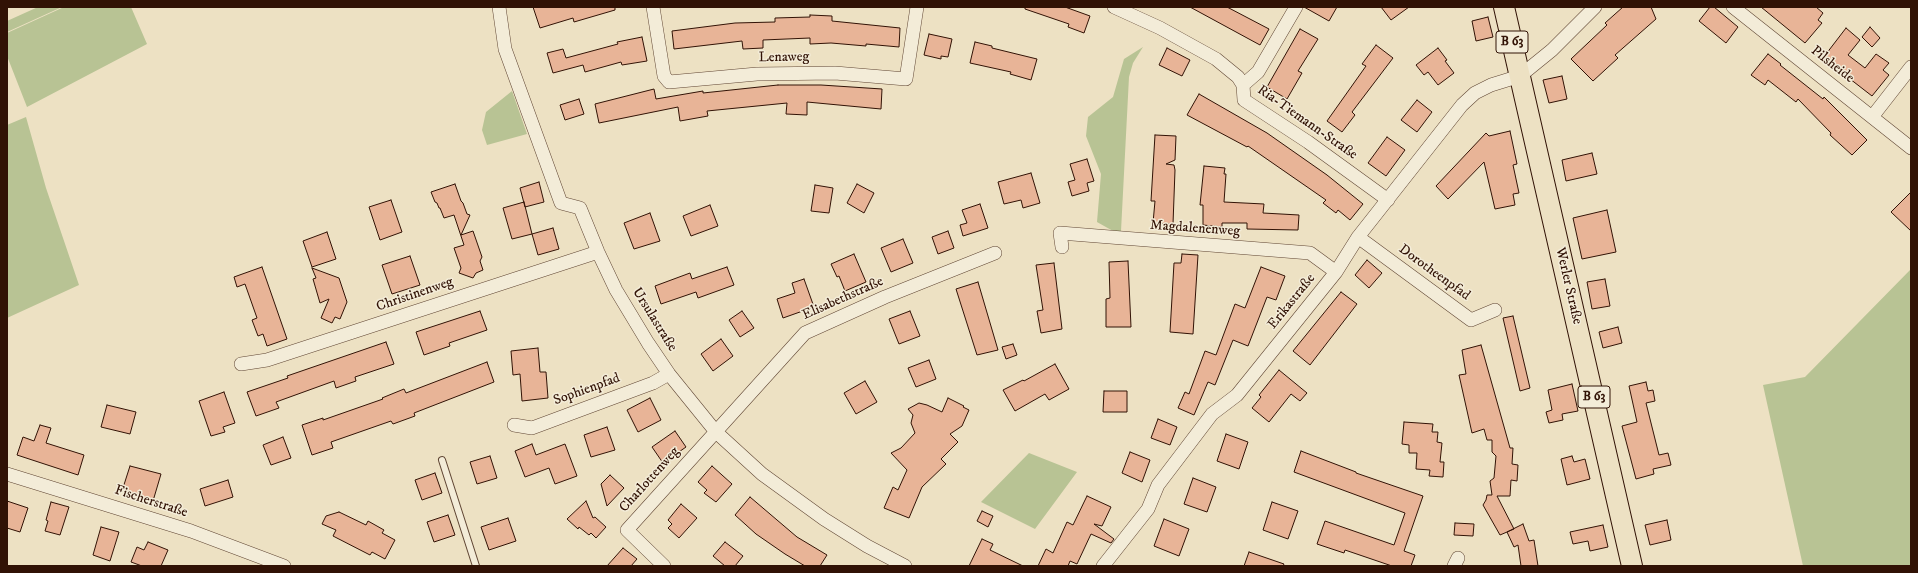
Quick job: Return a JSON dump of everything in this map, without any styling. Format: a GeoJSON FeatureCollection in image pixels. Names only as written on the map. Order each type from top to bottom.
{"type":"FeatureCollection","features":[{"type":"Feature","properties":{"kind":"main road","name":"Werler Straße"},"geometry":{"type":"LineString","coordinates":[[1504,7],[1632,566]]}},
{"type":"Feature","properties":{"kind":"street","name":"Ursulastraße"},"geometry":{"type":"LineString","coordinates":[[499,7],[505,49],[561,203],[580,208],[598,252],[622,300],[669,374],[716,432],[762,474],[805,507],[867,546],[906,566]]}},
{"type":"Feature","properties":{"kind":"street","name":"Lenaweg"},"geometry":{"type":"LineString","coordinates":[[653,7],[664,76],[668,82],[757,74],[834,74],[906,79],[917,7]]}},
{"type":"Feature","properties":{"kind":"street","name":"Ria-Tiemann-Straße"},"geometry":{"type":"LineString","coordinates":[[1114,7],[1160,28],[1216,59],[1238,77],[1243,85],[1244,100],[1308,142],[1388,200]]}},
{"type":"Feature","properties":{"kind":"street"},"geometry":{"type":"LineString","coordinates":[[1243,85],[1258,72],[1296,7]]}},
{"type":"Feature","properties":{"kind":"street"},"geometry":{"type":"LineString","coordinates":[[1520,76],[1552,50],[1595,7]]}},
{"type":"Feature","properties":{"kind":"street","name":"Pilsheide"},"geometry":{"type":"LineString","coordinates":[[1733,7],[1911,148]]}},
{"type":"Feature","properties":{"kind":"street"},"geometry":{"type":"LineString","coordinates":[[1872,117],[1911,67]]}},
{"type":"Feature","properties":{"kind":"street","name":"Erikastraße"},"geometry":{"type":"LineString","coordinates":[[1103,566],[1148,509],[1158,485],[1212,414],[1237,395],[1336,272],[1358,237],[1462,105],[1475,93],[1491,85],[1520,76]]}},
{"type":"Feature","properties":{"kind":"street","name":"Magdalenenweg"},"geometry":{"type":"LineString","coordinates":[[1062,247],[1060,234],[1310,253],[1336,272]]}},
{"type":"Feature","properties":{"kind":"street","name":"Dorotheenpfad"},"geometry":{"type":"LineString","coordinates":[[1358,237],[1472,320],[1495,310]]}},
{"type":"Feature","properties":{"kind":"street","name":"Christinenweg"},"geometry":{"type":"LineString","coordinates":[[241,364],[267,360],[598,252]]}},
{"type":"Feature","properties":{"kind":"street","name":"Elisabethstraße"},"geometry":{"type":"LineString","coordinates":[[716,432],[805,333],[885,297],[995,253]]}},
{"type":"Feature","properties":{"kind":"street","name":"Sophienpfad"},"geometry":{"type":"LineString","coordinates":[[514,425],[532,428],[653,383],[669,374]]}},
{"type":"Feature","properties":{"kind":"street","name":"Charlottenweg"},"geometry":{"type":"LineString","coordinates":[[664,566],[627,530],[716,432]]}},
{"type":"Feature","properties":{"kind":"street","name":"Fischerstraße"},"geometry":{"type":"LineString","coordinates":[[7,474],[191,531],[284,566]]}},
{"type":"Feature","properties":{"kind":"lane"},"geometry":{"type":"LineString","coordinates":[[442,460],[476,566]]}},
{"type":"Feature","properties":{"kind":"green space"},"geometry":{"type":"Polygon","coordinates":[[[38,7],[62,7],[7,32],[7,21],[38,7]]]}},
{"type":"Feature","properties":{"kind":"green space"},"geometry":{"type":"Polygon","coordinates":[[[64,7],[131,7],[147,44],[27,107],[7,56],[7,33],[64,7]]]}},
{"type":"Feature","properties":{"kind":"green space"},"geometry":{"type":"Polygon","coordinates":[[[1143,47],[1133,63],[1129,77],[1121,231],[1113,231],[1097,222],[1101,174],[1086,136],[1088,117],[1113,97],[1124,59],[1143,47]]]}},
{"type":"Feature","properties":{"kind":"green space"},"geometry":{"type":"Polygon","coordinates":[[[512,91],[527,134],[487,145],[482,130],[486,112],[512,91]]]}},
{"type":"Feature","properties":{"kind":"green space"},"geometry":{"type":"Polygon","coordinates":[[[26,117],[46,188],[79,285],[7,318],[7,125],[26,117]]]}},
{"type":"Feature","properties":{"kind":"green space"},"geometry":{"type":"Polygon","coordinates":[[[1911,269],[1911,566],[1803,566],[1763,385],[1805,377],[1911,269]]]}},
{"type":"Feature","properties":{"kind":"green space"},"geometry":{"type":"Polygon","coordinates":[[[1029,453],[1077,472],[1035,529],[981,502],[1029,453]]]}},
{"type":"Feature","properties":{"kind":"building"},"geometry":{"type":"Polygon","coordinates":[[[533,7],[615,7],[615,10],[574,22],[573,18],[540,28],[533,7]]]}},
{"type":"Feature","properties":{"kind":"building"},"geometry":{"type":"Polygon","coordinates":[[[1025,7],[1065,7],[1090,16],[1084,33],[1068,27],[1069,24],[1025,9],[1025,7]]]}},
{"type":"Feature","properties":{"kind":"building"},"geometry":{"type":"Polygon","coordinates":[[[1190,7],[1227,7],[1269,29],[1260,45],[1190,7]]]}},
{"type":"Feature","properties":{"kind":"building"},"geometry":{"type":"Polygon","coordinates":[[[1304,7],[1337,7],[1329,21],[1304,7]]]}},
{"type":"Feature","properties":{"kind":"building"},"geometry":{"type":"Polygon","coordinates":[[[1381,7],[1409,7],[1391,20],[1381,7]]]}},
{"type":"Feature","properties":{"kind":"building"},"geometry":{"type":"Polygon","coordinates":[[[1623,7],[1651,7],[1656,19],[1615,55],[1618,58],[1593,81],[1571,59],[1607,25],[1605,23],[1623,7]]]}},
{"type":"Feature","properties":{"kind":"building"},"geometry":{"type":"Polygon","coordinates":[[[1710,7],[1714,7],[1738,27],[1726,43],[1699,21],[1710,7]]]}},
{"type":"Feature","properties":{"kind":"building"},"geometry":{"type":"Polygon","coordinates":[[[1761,7],[1816,7],[1823,13],[1818,20],[1822,23],[1805,43],[1761,7]]]}},
{"type":"Feature","properties":{"kind":"building"},"geometry":{"type":"Polygon","coordinates":[[[810,15],[832,16],[832,21],[900,28],[899,47],[866,44],[866,46],[831,43],[810,44],[810,38],[763,40],[763,48],[743,49],[742,41],[674,49],[672,31],[735,23],[775,22],[775,18],[810,17],[810,15]]]}},
{"type":"Feature","properties":{"kind":"building"},"geometry":{"type":"Polygon","coordinates":[[[1488,17],[1493,37],[1476,41],[1472,21],[1488,17]]]}},
{"type":"Feature","properties":{"kind":"building"},"geometry":{"type":"Polygon","coordinates":[[[1870,27],[1880,38],[1872,47],[1862,37],[1870,27]]]}},
{"type":"Feature","properties":{"kind":"building"},"geometry":{"type":"Polygon","coordinates":[[[1846,28],[1860,40],[1848,55],[1865,68],[1876,54],[1889,63],[1883,70],[1889,75],[1872,96],[1823,58],[1846,28]]]}},
{"type":"Feature","properties":{"kind":"building"},"geometry":{"type":"Polygon","coordinates":[[[1300,29],[1318,39],[1298,71],[1302,73],[1287,99],[1267,87],[1300,29]]]}},
{"type":"Feature","properties":{"kind":"building"},"geometry":{"type":"Polygon","coordinates":[[[929,34],[952,39],[948,57],[941,56],[941,59],[924,55],[929,34]]]}},
{"type":"Feature","properties":{"kind":"building"},"geometry":{"type":"Polygon","coordinates":[[[642,37],[647,61],[622,65],[621,62],[585,72],[583,65],[553,73],[547,53],[563,49],[566,58],[618,44],[617,42],[642,37]]]}},
{"type":"Feature","properties":{"kind":"building"},"geometry":{"type":"Polygon","coordinates":[[[975,42],[992,46],[992,48],[1037,59],[1031,80],[1010,74],[1011,72],[970,63],[975,42]]]}},
{"type":"Feature","properties":{"kind":"building"},"geometry":{"type":"Polygon","coordinates":[[[1376,45],[1393,58],[1352,112],[1355,115],[1342,132],[1327,121],[1366,66],[1362,64],[1376,45]]]}},
{"type":"Feature","properties":{"kind":"building"},"geometry":{"type":"Polygon","coordinates":[[[1167,48],[1190,60],[1182,76],[1159,65],[1167,48]]]}},
{"type":"Feature","properties":{"kind":"building"},"geometry":{"type":"Polygon","coordinates":[[[1438,48],[1454,73],[1438,85],[1428,72],[1424,75],[1416,65],[1438,48]]]}},
{"type":"Feature","properties":{"kind":"building"},"geometry":{"type":"Polygon","coordinates":[[[1768,54],[1823,99],[1824,97],[1867,140],[1852,155],[1830,135],[1831,133],[1798,99],[1796,102],[1768,80],[1765,85],[1751,75],[1768,54]]]}},
{"type":"Feature","properties":{"kind":"building"},"geometry":{"type":"Polygon","coordinates":[[[1562,76],[1567,99],[1549,103],[1543,80],[1562,76]]]}},
{"type":"Feature","properties":{"kind":"building"},"geometry":{"type":"Polygon","coordinates":[[[778,85],[821,85],[882,89],[881,109],[807,102],[807,115],[786,114],[787,103],[707,111],[708,116],[680,121],[678,107],[599,123],[595,104],[654,89],[656,99],[703,91],[703,93],[778,85]]]}},
{"type":"Feature","properties":{"kind":"building"},"geometry":{"type":"Polygon","coordinates":[[[1199,94],[1267,133],[1327,175],[1363,204],[1350,220],[1338,210],[1336,213],[1323,203],[1326,200],[1248,146],[1247,147],[1187,115],[1199,94]]]}},
{"type":"Feature","properties":{"kind":"building"},"geometry":{"type":"Polygon","coordinates":[[[579,99],[584,114],[565,120],[560,105],[579,99]]]}},
{"type":"Feature","properties":{"kind":"building"},"geometry":{"type":"Polygon","coordinates":[[[1417,100],[1432,112],[1417,132],[1401,120],[1417,100]]]}},
{"type":"Feature","properties":{"kind":"building"},"geometry":{"type":"Polygon","coordinates":[[[1510,131],[1517,164],[1513,165],[1519,193],[1513,194],[1515,205],[1495,209],[1484,162],[1448,199],[1436,186],[1486,133],[1489,136],[1510,131]]]}},
{"type":"Feature","properties":{"kind":"building"},"geometry":{"type":"Polygon","coordinates":[[[1155,135],[1176,136],[1175,160],[1166,164],[1174,165],[1175,170],[1173,224],[1153,223],[1155,201],[1151,201],[1155,135]]]}},
{"type":"Feature","properties":{"kind":"building"},"geometry":{"type":"Polygon","coordinates":[[[1387,137],[1405,150],[1386,176],[1368,163],[1387,137]]]}},
{"type":"Feature","properties":{"kind":"building"},"geometry":{"type":"Polygon","coordinates":[[[1592,153],[1597,174],[1566,181],[1562,160],[1592,153]]]}},
{"type":"Feature","properties":{"kind":"building"},"geometry":{"type":"Polygon","coordinates":[[[1087,159],[1094,181],[1087,183],[1089,191],[1072,196],[1068,182],[1075,180],[1070,164],[1087,159]]]}},
{"type":"Feature","properties":{"kind":"building"},"geometry":{"type":"Polygon","coordinates":[[[1204,166],[1225,168],[1224,202],[1264,204],[1263,213],[1299,215],[1298,230],[1247,229],[1247,223],[1222,223],[1222,227],[1203,225],[1203,205],[1200,205],[1204,166]]]}},
{"type":"Feature","properties":{"kind":"building"},"geometry":{"type":"Polygon","coordinates":[[[1031,173],[1040,203],[1023,208],[1021,200],[1004,204],[998,182],[1031,173]]]}},
{"type":"Feature","properties":{"kind":"building"},"geometry":{"type":"Polygon","coordinates":[[[539,182],[544,202],[525,207],[520,188],[539,182]]]}},
{"type":"Feature","properties":{"kind":"building"},"geometry":{"type":"Polygon","coordinates":[[[455,184],[467,214],[470,215],[461,235],[473,231],[482,257],[480,261],[483,270],[476,273],[473,278],[459,273],[461,268],[454,248],[464,245],[454,215],[444,218],[431,192],[455,184]]]}},
{"type":"Feature","properties":{"kind":"building"},"geometry":{"type":"Polygon","coordinates":[[[857,184],[874,193],[864,213],[847,203],[857,184]]]}},
{"type":"Feature","properties":{"kind":"building"},"geometry":{"type":"Polygon","coordinates":[[[815,185],[833,188],[829,213],[811,211],[815,185]]]}},
{"type":"Feature","properties":{"kind":"building"},"geometry":{"type":"Polygon","coordinates":[[[1911,192],[1911,231],[1891,212],[1911,192]]]}},
{"type":"Feature","properties":{"kind":"building"},"geometry":{"type":"Polygon","coordinates":[[[391,200],[402,232],[380,240],[369,207],[391,200]]]}},
{"type":"Feature","properties":{"kind":"building"},"geometry":{"type":"Polygon","coordinates":[[[524,202],[532,234],[512,239],[503,208],[524,202]]]}},
{"type":"Feature","properties":{"kind":"building"},"geometry":{"type":"Polygon","coordinates":[[[980,204],[988,228],[963,236],[960,225],[967,223],[962,210],[980,204]]]}},
{"type":"Feature","properties":{"kind":"building"},"geometry":{"type":"Polygon","coordinates":[[[710,205],[718,226],[691,236],[683,216],[710,205]]]}},
{"type":"Feature","properties":{"kind":"building"},"geometry":{"type":"Polygon","coordinates":[[[1607,210],[1616,252],[1582,259],[1573,218],[1607,210]]]}},
{"type":"Feature","properties":{"kind":"building"},"geometry":{"type":"Polygon","coordinates":[[[650,213],[660,241],[634,249],[624,223],[650,213]]]}},
{"type":"Feature","properties":{"kind":"building"},"geometry":{"type":"Polygon","coordinates":[[[553,228],[559,249],[538,255],[532,234],[553,228]]]}},
{"type":"Feature","properties":{"kind":"building"},"geometry":{"type":"Polygon","coordinates":[[[948,231],[954,248],[938,254],[932,237],[948,231]]]}},
{"type":"Feature","properties":{"kind":"building"},"geometry":{"type":"Polygon","coordinates":[[[327,232],[336,259],[312,267],[303,241],[327,232]]]}},
{"type":"Feature","properties":{"kind":"building"},"geometry":{"type":"Polygon","coordinates":[[[903,239],[913,263],[891,272],[881,248],[903,239]]]}},
{"type":"Feature","properties":{"kind":"building"},"geometry":{"type":"Polygon","coordinates":[[[854,254],[866,282],[845,291],[839,276],[837,277],[831,264],[854,254]]]}},
{"type":"Feature","properties":{"kind":"building"},"geometry":{"type":"Polygon","coordinates":[[[1182,254],[1198,255],[1193,334],[1170,332],[1174,263],[1181,263],[1182,254]]]}},
{"type":"Feature","properties":{"kind":"building"},"geometry":{"type":"Polygon","coordinates":[[[410,256],[420,285],[392,294],[382,265],[410,256]]]}},
{"type":"Feature","properties":{"kind":"building"},"geometry":{"type":"Polygon","coordinates":[[[1367,260],[1382,273],[1369,288],[1355,275],[1367,260]]]}},
{"type":"Feature","properties":{"kind":"building"},"geometry":{"type":"Polygon","coordinates":[[[1128,261],[1131,327],[1106,327],[1106,299],[1110,298],[1109,262],[1128,261]]]}},
{"type":"Feature","properties":{"kind":"building"},"geometry":{"type":"Polygon","coordinates":[[[1054,263],[1062,329],[1041,333],[1037,311],[1043,310],[1036,265],[1054,263]]]}},
{"type":"Feature","properties":{"kind":"building"},"geometry":{"type":"Polygon","coordinates":[[[262,267],[287,339],[267,346],[263,334],[258,336],[252,320],[257,318],[245,284],[237,287],[234,277],[262,267]]]}},
{"type":"Feature","properties":{"kind":"building"},"geometry":{"type":"Polygon","coordinates":[[[727,267],[734,285],[698,298],[696,292],[661,304],[655,286],[690,273],[692,279],[727,267]]]}},
{"type":"Feature","properties":{"kind":"building"},"geometry":{"type":"Polygon","coordinates":[[[1261,267],[1285,276],[1276,300],[1267,297],[1248,346],[1233,340],[1215,385],[1208,382],[1194,415],[1178,408],[1185,392],[1189,394],[1205,351],[1216,355],[1235,304],[1245,308],[1261,267]]]}},
{"type":"Feature","properties":{"kind":"building"},"geometry":{"type":"Polygon","coordinates":[[[312,268],[339,278],[347,302],[340,319],[335,317],[332,323],[321,318],[329,299],[320,303],[313,279],[316,278],[312,268]]]}},
{"type":"Feature","properties":{"kind":"building"},"geometry":{"type":"Polygon","coordinates":[[[804,279],[814,307],[783,318],[777,299],[795,293],[792,283],[804,279]]]}},
{"type":"Feature","properties":{"kind":"building"},"geometry":{"type":"Polygon","coordinates":[[[1605,279],[1610,306],[1592,309],[1587,282],[1605,279]]]}},
{"type":"Feature","properties":{"kind":"building"},"geometry":{"type":"Polygon","coordinates":[[[978,282],[998,350],[977,355],[956,289],[978,282]]]}},
{"type":"Feature","properties":{"kind":"building"},"geometry":{"type":"Polygon","coordinates":[[[1341,292],[1357,304],[1310,365],[1293,351],[1341,292]]]}},
{"type":"Feature","properties":{"kind":"building"},"geometry":{"type":"Polygon","coordinates":[[[480,311],[487,330],[449,343],[450,346],[424,355],[416,332],[480,311]]]}},
{"type":"Feature","properties":{"kind":"building"},"geometry":{"type":"Polygon","coordinates":[[[742,311],[754,328],[740,337],[729,320],[742,311]]]}},
{"type":"Feature","properties":{"kind":"building"},"geometry":{"type":"Polygon","coordinates":[[[910,311],[920,336],[899,344],[889,319],[910,311]]]}},
{"type":"Feature","properties":{"kind":"building"},"geometry":{"type":"Polygon","coordinates":[[[1513,316],[1530,388],[1520,391],[1503,318],[1513,316]]]}},
{"type":"Feature","properties":{"kind":"building"},"geometry":{"type":"Polygon","coordinates":[[[1618,327],[1622,343],[1603,348],[1599,332],[1618,327]]]}},
{"type":"Feature","properties":{"kind":"building"},"geometry":{"type":"Polygon","coordinates":[[[721,339],[733,356],[713,371],[701,354],[721,339]]]}},
{"type":"Feature","properties":{"kind":"building"},"geometry":{"type":"Polygon","coordinates":[[[386,342],[394,364],[355,377],[356,381],[336,388],[334,381],[276,402],[279,408],[256,416],[247,392],[288,378],[287,376],[386,342]]]}},
{"type":"Feature","properties":{"kind":"building"},"geometry":{"type":"Polygon","coordinates":[[[1013,344],[1017,355],[1006,359],[1002,347],[1013,344]]]}},
{"type":"Feature","properties":{"kind":"building"},"geometry":{"type":"Polygon","coordinates":[[[1481,345],[1510,448],[1513,448],[1512,464],[1518,465],[1517,481],[1511,480],[1510,496],[1497,496],[1514,529],[1500,535],[1483,505],[1487,495],[1492,495],[1490,481],[1494,478],[1496,456],[1492,452],[1492,440],[1487,440],[1484,429],[1472,433],[1459,375],[1466,374],[1462,350],[1481,345]]]}},
{"type":"Feature","properties":{"kind":"building"},"geometry":{"type":"Polygon","coordinates":[[[538,348],[540,372],[546,372],[548,398],[522,401],[520,374],[513,375],[511,351],[538,348]]]}},
{"type":"Feature","properties":{"kind":"building"},"geometry":{"type":"Polygon","coordinates":[[[929,360],[936,379],[916,387],[908,368],[929,360]]]}},
{"type":"Feature","properties":{"kind":"building"},"geometry":{"type":"Polygon","coordinates":[[[487,362],[494,382],[414,413],[415,416],[393,424],[391,421],[331,442],[333,448],[312,455],[302,425],[323,418],[323,420],[383,399],[382,398],[404,389],[406,393],[487,362]]]}},
{"type":"Feature","properties":{"kind":"building"},"geometry":{"type":"Polygon","coordinates":[[[1055,364],[1069,389],[1049,400],[1045,394],[1015,411],[1003,390],[1023,380],[1024,381],[1055,364]]]}},
{"type":"Feature","properties":{"kind":"building"},"geometry":{"type":"Polygon","coordinates":[[[1279,370],[1307,393],[1300,401],[1291,394],[1269,422],[1252,408],[1261,397],[1259,395],[1279,370]]]}},
{"type":"Feature","properties":{"kind":"building"},"geometry":{"type":"Polygon","coordinates":[[[865,381],[877,402],[856,414],[844,393],[865,381]]]}},
{"type":"Feature","properties":{"kind":"building"},"geometry":{"type":"Polygon","coordinates":[[[1646,382],[1648,391],[1653,390],[1655,401],[1646,403],[1659,455],[1668,453],[1671,465],[1653,469],[1654,474],[1636,479],[1622,426],[1637,422],[1629,386],[1646,382]]]}},
{"type":"Feature","properties":{"kind":"building"},"geometry":{"type":"Polygon","coordinates":[[[1572,384],[1578,411],[1562,414],[1563,420],[1549,423],[1546,412],[1552,410],[1548,390],[1572,384]]]}},
{"type":"Feature","properties":{"kind":"building"},"geometry":{"type":"Polygon","coordinates":[[[1104,391],[1127,391],[1127,412],[1103,412],[1104,391]]]}},
{"type":"Feature","properties":{"kind":"building"},"geometry":{"type":"Polygon","coordinates":[[[224,392],[235,423],[223,427],[225,432],[211,436],[199,401],[224,392]]]}},
{"type":"Feature","properties":{"kind":"building"},"geometry":{"type":"Polygon","coordinates":[[[650,398],[661,420],[638,432],[627,410],[650,398]]]}},
{"type":"Feature","properties":{"kind":"building"},"geometry":{"type":"Polygon","coordinates":[[[948,398],[969,410],[962,426],[950,434],[958,442],[941,459],[946,464],[922,487],[909,518],[884,508],[893,487],[898,490],[907,470],[891,453],[901,448],[915,433],[911,423],[913,415],[908,409],[919,403],[942,412],[948,398]]]}},
{"type":"Feature","properties":{"kind":"building"},"geometry":{"type":"Polygon","coordinates":[[[107,405],[136,412],[130,434],[101,427],[107,405]]]}},
{"type":"Feature","properties":{"kind":"building"},"geometry":{"type":"Polygon","coordinates":[[[1158,419],[1177,427],[1170,445],[1151,438],[1158,419]]]}},
{"type":"Feature","properties":{"kind":"building"},"geometry":{"type":"Polygon","coordinates":[[[1404,422],[1433,424],[1432,432],[1438,432],[1437,442],[1442,443],[1440,462],[1444,462],[1443,477],[1429,476],[1430,470],[1416,469],[1417,453],[1409,453],[1409,445],[1402,444],[1404,422]]]}},
{"type":"Feature","properties":{"kind":"building"},"geometry":{"type":"Polygon","coordinates":[[[40,425],[51,428],[46,443],[84,455],[78,475],[17,455],[23,437],[34,441],[40,425]]]}},
{"type":"Feature","properties":{"kind":"building"},"geometry":{"type":"Polygon","coordinates":[[[607,427],[615,450],[591,457],[584,435],[607,427]]]}},
{"type":"Feature","properties":{"kind":"building"},"geometry":{"type":"Polygon","coordinates":[[[675,431],[686,447],[663,463],[652,447],[675,431]]]}},
{"type":"Feature","properties":{"kind":"building"},"geometry":{"type":"Polygon","coordinates":[[[1226,434],[1248,442],[1239,469],[1217,461],[1226,434]]]}},
{"type":"Feature","properties":{"kind":"building"},"geometry":{"type":"Polygon","coordinates":[[[283,437],[291,458],[271,465],[263,445],[283,437]]]}},
{"type":"Feature","properties":{"kind":"building"},"geometry":{"type":"Polygon","coordinates":[[[532,444],[536,455],[565,444],[577,476],[555,484],[549,468],[525,477],[515,451],[532,444]]]}},
{"type":"Feature","properties":{"kind":"building"},"geometry":{"type":"Polygon","coordinates":[[[1301,451],[1356,473],[1423,496],[1404,551],[1415,555],[1411,566],[1392,566],[1345,550],[1344,553],[1317,544],[1325,521],[1394,545],[1405,513],[1294,472],[1301,451]]]}},
{"type":"Feature","properties":{"kind":"building"},"geometry":{"type":"Polygon","coordinates":[[[1130,452],[1150,460],[1142,482],[1122,473],[1130,452]]]}},
{"type":"Feature","properties":{"kind":"building"},"geometry":{"type":"Polygon","coordinates":[[[490,456],[497,478],[477,484],[470,462],[490,456]]]}},
{"type":"Feature","properties":{"kind":"building"},"geometry":{"type":"Polygon","coordinates":[[[1572,456],[1574,462],[1585,459],[1590,479],[1567,485],[1561,459],[1572,456]]]}},
{"type":"Feature","properties":{"kind":"building"},"geometry":{"type":"Polygon","coordinates":[[[130,466],[161,474],[153,501],[122,491],[130,466]]]}},
{"type":"Feature","properties":{"kind":"building"},"geometry":{"type":"Polygon","coordinates":[[[712,466],[732,484],[716,502],[704,493],[707,490],[698,482],[712,466]]]}},
{"type":"Feature","properties":{"kind":"building"},"geometry":{"type":"Polygon","coordinates":[[[435,473],[442,493],[422,500],[415,480],[435,473]]]}},
{"type":"Feature","properties":{"kind":"building"},"geometry":{"type":"Polygon","coordinates":[[[610,475],[624,488],[607,506],[601,484],[610,475]]]}},
{"type":"Feature","properties":{"kind":"building"},"geometry":{"type":"Polygon","coordinates":[[[1193,478],[1216,487],[1207,512],[1184,504],[1193,478]]]}},
{"type":"Feature","properties":{"kind":"building"},"geometry":{"type":"Polygon","coordinates":[[[228,480],[233,497],[205,506],[200,489],[228,480]]]}},
{"type":"Feature","properties":{"kind":"building"},"geometry":{"type":"Polygon","coordinates":[[[1087,496],[1111,507],[1102,526],[1094,524],[1114,539],[1111,543],[1091,534],[1077,564],[1070,561],[1068,566],[1038,566],[1046,549],[1053,553],[1067,522],[1073,525],[1087,496]]]}},
{"type":"Feature","properties":{"kind":"building"},"geometry":{"type":"Polygon","coordinates":[[[750,497],[797,537],[827,555],[820,566],[805,566],[785,554],[756,534],[735,515],[750,497]]]}},
{"type":"Feature","properties":{"kind":"building"},"geometry":{"type":"Polygon","coordinates":[[[7,501],[28,508],[20,532],[7,528],[7,501]]]}},
{"type":"Feature","properties":{"kind":"building"},"geometry":{"type":"Polygon","coordinates":[[[586,501],[593,518],[595,517],[606,527],[596,538],[591,533],[589,535],[579,527],[578,529],[567,519],[586,501]]]}},
{"type":"Feature","properties":{"kind":"building"},"geometry":{"type":"Polygon","coordinates":[[[51,502],[69,507],[60,535],[45,531],[48,521],[46,520],[51,502]]]}},
{"type":"Feature","properties":{"kind":"building"},"geometry":{"type":"Polygon","coordinates":[[[1272,502],[1298,511],[1288,539],[1263,530],[1272,502]]]}},
{"type":"Feature","properties":{"kind":"building"},"geometry":{"type":"Polygon","coordinates":[[[681,504],[697,518],[679,538],[668,528],[672,524],[668,520],[681,504]]]}},
{"type":"Feature","properties":{"kind":"building"},"geometry":{"type":"Polygon","coordinates":[[[982,511],[993,516],[988,527],[977,521],[982,511]]]}},
{"type":"Feature","properties":{"kind":"building"},"geometry":{"type":"Polygon","coordinates":[[[339,512],[366,525],[368,521],[384,530],[382,533],[395,540],[385,559],[372,552],[370,555],[333,536],[336,530],[322,524],[326,516],[339,512]]]}},
{"type":"Feature","properties":{"kind":"building"},"geometry":{"type":"Polygon","coordinates":[[[448,515],[455,535],[434,542],[427,522],[448,515]]]}},
{"type":"Feature","properties":{"kind":"building"},"geometry":{"type":"Polygon","coordinates":[[[508,518],[516,541],[489,550],[481,527],[508,518]]]}},
{"type":"Feature","properties":{"kind":"building"},"geometry":{"type":"Polygon","coordinates":[[[1164,519],[1189,529],[1179,556],[1154,546],[1164,519]]]}},
{"type":"Feature","properties":{"kind":"building"},"geometry":{"type":"Polygon","coordinates":[[[1667,520],[1671,540],[1650,545],[1645,525],[1667,520]]]}},
{"type":"Feature","properties":{"kind":"building"},"geometry":{"type":"Polygon","coordinates":[[[1455,523],[1474,524],[1473,536],[1454,535],[1455,523]]]}},
{"type":"Feature","properties":{"kind":"building"},"geometry":{"type":"Polygon","coordinates":[[[1523,524],[1529,541],[1534,540],[1538,566],[1521,566],[1518,545],[1514,547],[1507,532],[1523,524]]]}},
{"type":"Feature","properties":{"kind":"building"},"geometry":{"type":"Polygon","coordinates":[[[1603,525],[1608,547],[1590,551],[1588,541],[1573,544],[1570,532],[1603,525]]]}},
{"type":"Feature","properties":{"kind":"building"},"geometry":{"type":"Polygon","coordinates":[[[101,527],[119,532],[110,561],[93,555],[101,527]]]}},
{"type":"Feature","properties":{"kind":"building"},"geometry":{"type":"Polygon","coordinates":[[[982,539],[993,544],[990,550],[1023,566],[969,566],[982,539]]]}},
{"type":"Feature","properties":{"kind":"building"},"geometry":{"type":"Polygon","coordinates":[[[148,542],[168,550],[161,566],[142,566],[131,562],[137,547],[144,550],[148,542]]]}},
{"type":"Feature","properties":{"kind":"building"},"geometry":{"type":"Polygon","coordinates":[[[725,542],[743,556],[735,566],[725,566],[713,556],[725,542]]]}},
{"type":"Feature","properties":{"kind":"building"},"geometry":{"type":"Polygon","coordinates":[[[623,548],[637,559],[631,566],[607,566],[623,548]]]}},
{"type":"Feature","properties":{"kind":"building"},"geometry":{"type":"Polygon","coordinates":[[[1249,552],[1284,564],[1283,566],[1244,566],[1249,552]]]}}]}
